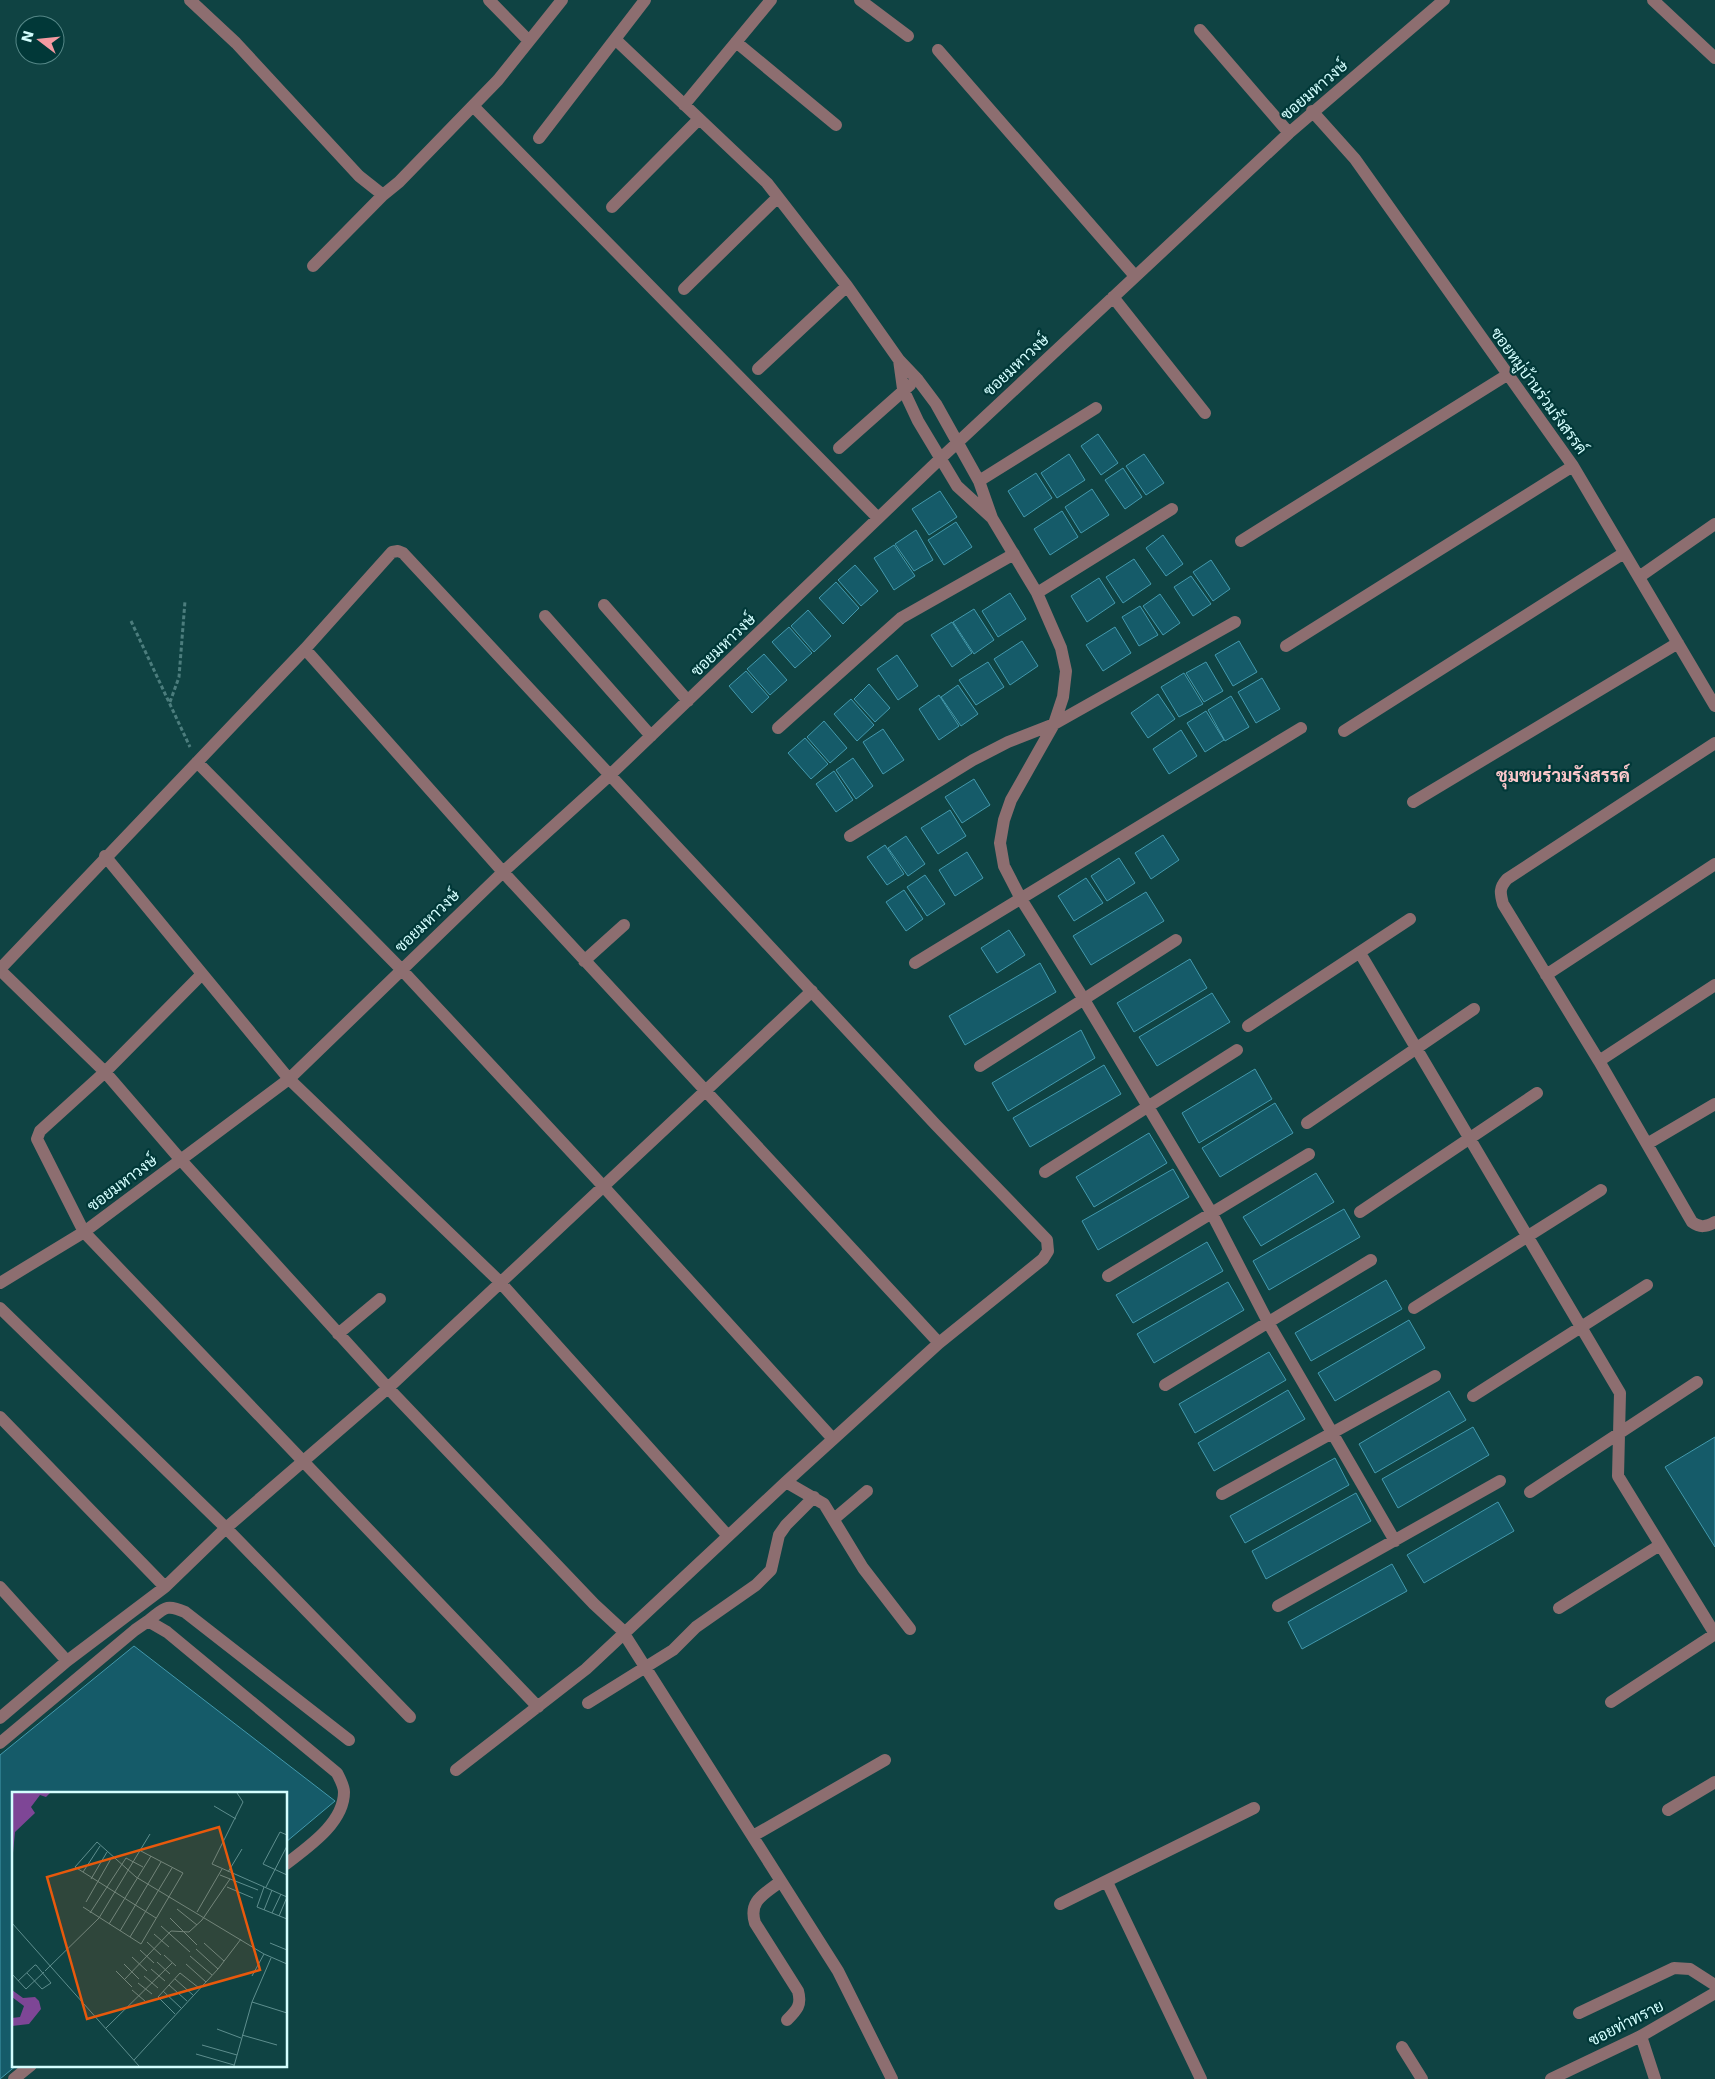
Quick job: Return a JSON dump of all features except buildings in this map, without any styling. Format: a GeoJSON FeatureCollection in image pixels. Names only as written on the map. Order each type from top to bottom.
{"type":"FeatureCollection","features":[{"type":"Feature","properties":{"kind":"street"},"geometry":{"type":"LineString","coordinates":[[190,0],[236,43],[359,176],[383,195]]}},
{"type":"Feature","properties":{"kind":"street"},"geometry":{"type":"LineString","coordinates":[[489,0],[529,42]]}},
{"type":"Feature","properties":{"kind":"street"},"geometry":{"type":"LineString","coordinates":[[313,266],[498,80],[562,0]]}},
{"type":"Feature","properties":{"kind":"street"},"geometry":{"type":"LineString","coordinates":[[540,138],[645,0]]}},
{"type":"Feature","properties":{"kind":"street"},"geometry":{"type":"LineString","coordinates":[[684,105],[771,0]]}},
{"type":"Feature","properties":{"kind":"street"},"geometry":{"type":"LineString","coordinates":[[860,0],[908,36]]}},
{"type":"Feature","properties":{"kind":"street","name":"ซอยมหาวงษ์"},"geometry":{"type":"LineString","coordinates":[[0,1282],[84,1232],[289,1079],[503,872],[610,775],[941,458],[1135,276],[1312,111],[1444,0]]}},
{"type":"Feature","properties":{"kind":"street"},"geometry":{"type":"LineString","coordinates":[[1653,0],[1715,58]]}},
{"type":"Feature","properties":{"kind":"street"},"geometry":{"type":"LineString","coordinates":[[1200,30],[1289,133]]}},
{"type":"Feature","properties":{"kind":"street"},"geometry":{"type":"LineString","coordinates":[[615,39],[767,182],[847,286],[899,360],[918,380],[936,404],[979,481],[992,518],[1037,593],[1061,648],[1066,671],[1063,697],[1054,724],[1011,800],[1004,820],[1000,843],[1004,866],[1021,899],[1084,998],[1211,1212],[1269,1324],[1395,1541]]}},
{"type":"Feature","properties":{"kind":"street"},"geometry":{"type":"LineString","coordinates":[[736,42],[836,125]]}},
{"type":"Feature","properties":{"kind":"street"},"geometry":{"type":"LineString","coordinates":[[938,50],[1135,276]]}},
{"type":"Feature","properties":{"kind":"street"},"geometry":{"type":"LineString","coordinates":[[473,106],[878,518]]}},
{"type":"Feature","properties":{"kind":"street","name":"ซอยหมู่บ้านร่วมรังสรรค์"},"geometry":{"type":"LineString","coordinates":[[1312,111],[1355,160],[1506,375],[1573,466],[1715,706]]}},
{"type":"Feature","properties":{"kind":"street"},"geometry":{"type":"LineString","coordinates":[[612,207],[699,118]]}},
{"type":"Feature","properties":{"kind":"street"},"geometry":{"type":"LineString","coordinates":[[684,289],[778,197]]}},
{"type":"Feature","properties":{"kind":"street"},"geometry":{"type":"LineString","coordinates":[[758,369],[847,286]]}},
{"type":"Feature","properties":{"kind":"street"},"geometry":{"type":"LineString","coordinates":[[1113,297],[1205,413]]}},
{"type":"Feature","properties":{"kind":"street"},"geometry":{"type":"LineString","coordinates":[[899,360],[903,389],[918,421],[958,486],[992,518]]}},
{"type":"Feature","properties":{"kind":"street"},"geometry":{"type":"LineString","coordinates":[[1242,540],[1506,375]]}},
{"type":"Feature","properties":{"kind":"street"},"geometry":{"type":"LineString","coordinates":[[839,448],[903,389],[918,380]]}},
{"type":"Feature","properties":{"kind":"street"},"geometry":{"type":"LineString","coordinates":[[979,481],[1096,408]]}},
{"type":"Feature","properties":{"kind":"street"},"geometry":{"type":"LineString","coordinates":[[1286,646],[1573,466]]}},
{"type":"Feature","properties":{"kind":"street"},"geometry":{"type":"LineString","coordinates":[[1037,593],[1172,509]]}},
{"type":"Feature","properties":{"kind":"street"},"geometry":{"type":"LineString","coordinates":[[1639,577],[1715,524]]}},
{"type":"Feature","properties":{"kind":"street"},"geometry":{"type":"LineString","coordinates":[[456,1770],[536,1705],[586,1669],[622,1632],[939,1343],[1043,1259],[1050,1245],[1044,1234],[936,1124],[410,560],[398,550],[392,552],[304,649],[105,856],[0,970],[105,1072],[180,1159],[338,1334],[622,1632],[838,1971],[892,2079]]}},
{"type":"Feature","properties":{"kind":"street"},"geometry":{"type":"LineString","coordinates":[[1344,731],[1624,553]]}},
{"type":"Feature","properties":{"kind":"street"},"geometry":{"type":"LineString","coordinates":[[778,728],[900,618],[1014,554]]}},
{"type":"Feature","properties":{"kind":"street"},"geometry":{"type":"LineString","coordinates":[[604,606],[688,701]]}},
{"type":"Feature","properties":{"kind":"street"},"geometry":{"type":"LineString","coordinates":[[545,616],[651,736]]}},
{"type":"Feature","properties":{"kind":"street"},"geometry":{"type":"LineString","coordinates":[[850,836],[973,760],[1008,742],[1054,724],[1235,622]]}},
{"type":"Feature","properties":{"kind":"street"},"geometry":{"type":"LineString","coordinates":[[1413,802],[1678,643]]}},
{"type":"Feature","properties":{"kind":"street"},"geometry":{"type":"LineString","coordinates":[[304,649],[503,872],[706,1089],[939,1343]]}},
{"type":"Feature","properties":{"kind":"street"},"geometry":{"type":"LineString","coordinates":[[915,963],[1301,728]]}},
{"type":"Feature","properties":{"kind":"street"},"geometry":{"type":"LineString","coordinates":[[1715,743],[1507,879],[1501,886],[1503,904],[1599,1062],[1692,1222],[1704,1227],[1715,1222]]}},
{"type":"Feature","properties":{"kind":"street"},"geometry":{"type":"LineString","coordinates":[[196,762],[401,969],[603,1186],[833,1439]]}},
{"type":"Feature","properties":{"kind":"street"},"geometry":{"type":"LineString","coordinates":[[105,856],[289,1079],[499,1281],[728,1536]]}},
{"type":"Feature","properties":{"kind":"street"},"geometry":{"type":"LineString","coordinates":[[1546,975],[1715,864]]}},
{"type":"Feature","properties":{"kind":"street"},"geometry":{"type":"LineString","coordinates":[[1248,1026],[1410,919]]}},
{"type":"Feature","properties":{"kind":"street"},"geometry":{"type":"LineString","coordinates":[[584,960],[624,925]]}},
{"type":"Feature","properties":{"kind":"street"},"geometry":{"type":"LineString","coordinates":[[980,1066],[1176,940]]}},
{"type":"Feature","properties":{"kind":"street"},"geometry":{"type":"LineString","coordinates":[[1360,953],[1620,1392],[1618,1476],[1715,1634],[1611,1702]]}},
{"type":"Feature","properties":{"kind":"street"},"geometry":{"type":"LineString","coordinates":[[202,974],[105,1072],[40,1131],[37,1139],[84,1232],[536,1705]]}},
{"type":"Feature","properties":{"kind":"street"},"geometry":{"type":"LineString","coordinates":[[1599,1062],[1715,985]]}},
{"type":"Feature","properties":{"kind":"street"},"geometry":{"type":"LineString","coordinates":[[0,1718],[67,1661],[165,1587],[226,1528],[301,1461],[388,1388],[499,1281],[812,990]]}},
{"type":"Feature","properties":{"kind":"street"},"geometry":{"type":"LineString","coordinates":[[1307,1123],[1474,1009]]}},
{"type":"Feature","properties":{"kind":"street"},"geometry":{"type":"LineString","coordinates":[[1045,1172],[1237,1050]]}},
{"type":"Feature","properties":{"kind":"street"},"geometry":{"type":"LineString","coordinates":[[1360,1212],[1537,1093]]}},
{"type":"Feature","properties":{"kind":"street"},"geometry":{"type":"LineString","coordinates":[[1647,1144],[1715,1104]]}},
{"type":"Feature","properties":{"kind":"street"},"geometry":{"type":"LineString","coordinates":[[1108,1276],[1309,1154]]}},
{"type":"Feature","properties":{"kind":"street"},"geometry":{"type":"LineString","coordinates":[[1414,1308],[1601,1190]]}},
{"type":"Feature","properties":{"kind":"street"},"geometry":{"type":"LineString","coordinates":[[1165,1385],[1269,1324],[1371,1260]]}},
{"type":"Feature","properties":{"kind":"street"},"geometry":{"type":"LineString","coordinates":[[1473,1396],[1647,1285]]}},
{"type":"Feature","properties":{"kind":"street"},"geometry":{"type":"LineString","coordinates":[[338,1334],[380,1298]]}},
{"type":"Feature","properties":{"kind":"street"},"geometry":{"type":"LineString","coordinates":[[0,1308],[226,1528],[410,1717]]}},
{"type":"Feature","properties":{"kind":"street"},"geometry":{"type":"LineString","coordinates":[[1222,1494],[1435,1376]]}},
{"type":"Feature","properties":{"kind":"street"},"geometry":{"type":"LineString","coordinates":[[1530,1492],[1697,1382]]}},
{"type":"Feature","properties":{"kind":"street"},"geometry":{"type":"LineString","coordinates":[[0,1417],[165,1587]]}},
{"type":"Feature","properties":{"kind":"street"},"geometry":{"type":"LineString","coordinates":[[1278,1606],[1500,1481]]}},
{"type":"Feature","properties":{"kind":"street"},"geometry":{"type":"LineString","coordinates":[[786,1482],[824,1504],[863,1568],[910,1629]]}},
{"type":"Feature","properties":{"kind":"street"},"geometry":{"type":"LineString","coordinates":[[834,1519],[867,1491]]}},
{"type":"Feature","properties":{"kind":"street"},"geometry":{"type":"LineString","coordinates":[[588,1703],[673,1650],[696,1627],[756,1585],[771,1570],[779,1535],[786,1525],[814,1497]]}},
{"type":"Feature","properties":{"kind":"street"},"geometry":{"type":"LineString","coordinates":[[1559,1608],[1660,1545]]}},
{"type":"Feature","properties":{"kind":"street"},"geometry":{"type":"LineString","coordinates":[[0,1586],[67,1661]]}},
{"type":"Feature","properties":{"kind":"street"},"geometry":{"type":"LineString","coordinates":[[0,1743],[165,1607],[173,1607],[185,1612],[349,1740]]}},
{"type":"Feature","properties":{"kind":"street"},"geometry":{"type":"LineString","coordinates":[[148,1621],[167,1632],[337,1773],[345,1790],[342,1808],[332,1823],[311,1845],[288,1862]]}},
{"type":"Feature","properties":{"kind":"street"},"geometry":{"type":"LineString","coordinates":[[753,1836],[885,1760]]}},
{"type":"Feature","properties":{"kind":"street"},"geometry":{"type":"LineString","coordinates":[[1668,1810],[1715,1782]]}},
{"type":"Feature","properties":{"kind":"street"},"geometry":{"type":"LineString","coordinates":[[1060,1904],[1254,1808]]}},
{"type":"Feature","properties":{"kind":"street"},"geometry":{"type":"LineString","coordinates":[[781,1881],[761,1897],[754,1905],[752,1912],[755,1923],[798,1991],[801,2001],[798,2009],[787,2020]]}},
{"type":"Feature","properties":{"kind":"street"},"geometry":{"type":"LineString","coordinates":[[1107,1882],[1201,2079]]}},
{"type":"Feature","properties":{"kind":"street"},"geometry":{"type":"LineString","coordinates":[[1580,2013],[1674,1968],[1690,1969],[1715,1985]]}},
{"type":"Feature","properties":{"kind":"street","name":"ซอยท่าทราย"},"geometry":{"type":"LineString","coordinates":[[1551,2079],[1641,2036],[1715,1993]]}},
{"type":"Feature","properties":{"kind":"street"},"geometry":{"type":"LineString","coordinates":[[1641,2036],[1655,2079]]}},
{"type":"Feature","properties":{"kind":"street"},"geometry":{"type":"LineString","coordinates":[[1402,2047],[1422,2079]]}},
{"type":"Feature","properties":{"kind":"street"},"geometry":{"type":"LineString","coordinates":[[14,2079],[30,2066]]}},
{"type":"Feature","properties":{"kind":"path"},"geometry":{"type":"LineString","coordinates":[[169,703],[179,677],[185,601]]}},
{"type":"Feature","properties":{"kind":"path"},"geometry":{"type":"LineString","coordinates":[[131,621],[196,762]]}},
{"type":"Feature","properties":{"kind":"district","name":"ชุมชนร่วมรังสรรค์"},"geometry":{"type":"Point","coordinates":[1563,775]}}]}
